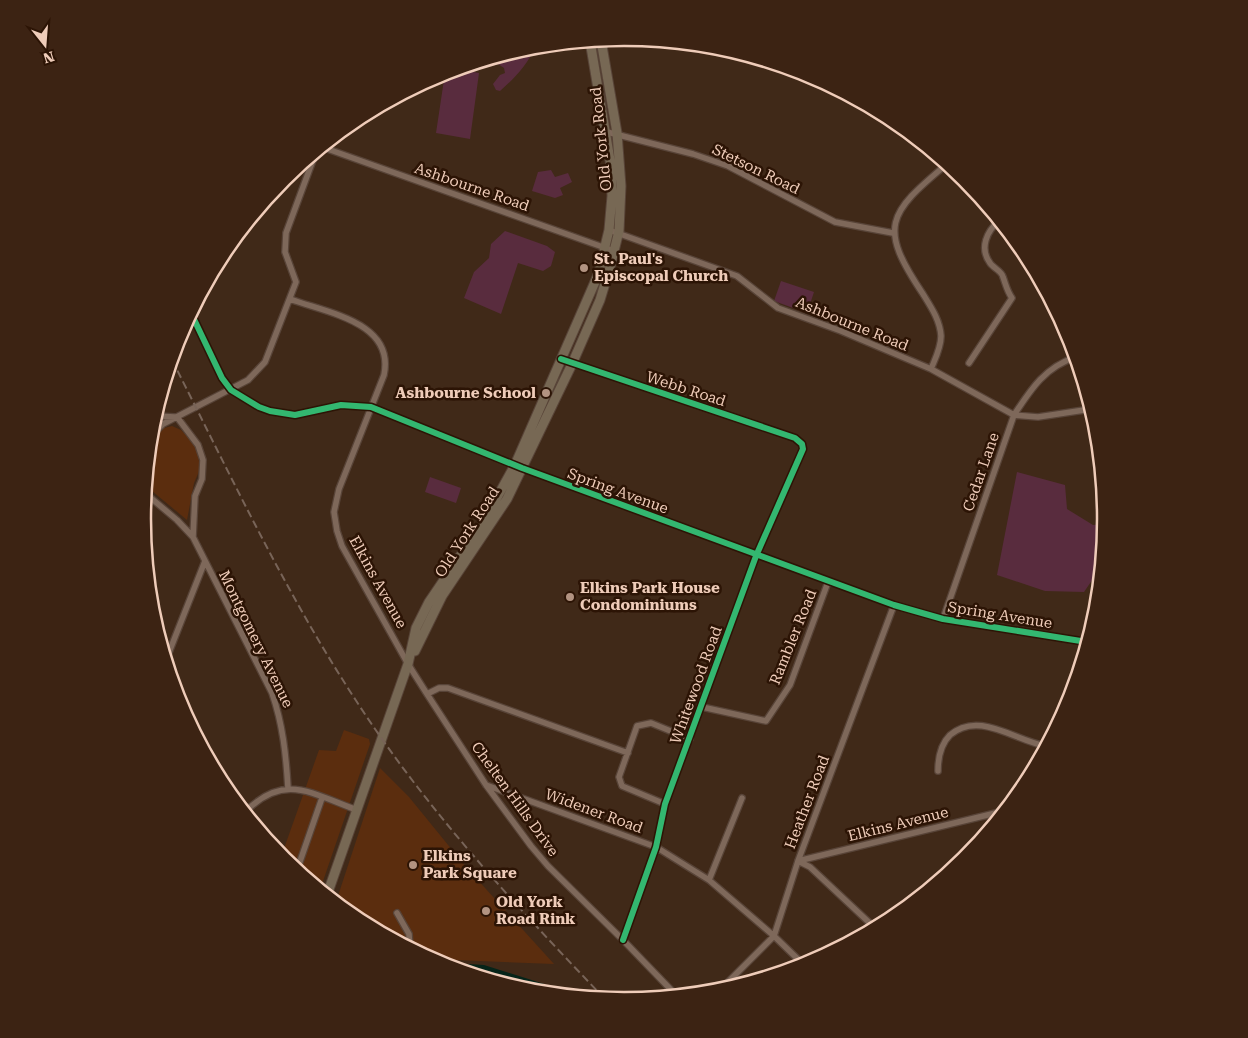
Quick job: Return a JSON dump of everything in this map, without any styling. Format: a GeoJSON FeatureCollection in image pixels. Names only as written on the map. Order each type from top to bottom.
{"type":"FeatureCollection","features":[{"type":"Feature","properties":{"kind":"highway","name":"Old York Road"},"geometry":{"type":"LineString","coordinates":[[518,467],[561,359],[588,302],[609,230],[612,196],[611,166],[607,132],[591,47]]}},
{"type":"Feature","properties":{"kind":"highway","name":"Old York Road"},"geometry":{"type":"LineString","coordinates":[[329,888],[408,664],[416,628],[429,602],[518,467],[572,364],[600,300],[618,233],[621,186],[617,133],[602,47]]}},
{"type":"Feature","properties":{"kind":"street","name":"Stetson Road"},"geometry":{"type":"LineString","coordinates":[[607,132],[617,133],[693,154],[728,166],[835,222],[893,233]]}},
{"type":"Feature","properties":{"kind":"street","name":"Ashbourne Road"},"geometry":{"type":"LineString","coordinates":[[329,150],[614,251]]}},
{"type":"Feature","properties":{"kind":"street"},"geometry":{"type":"LineString","coordinates":[[162,424],[248,380],[265,362],[296,282],[285,252],[286,232],[311,165]]}},
{"type":"Feature","properties":{"kind":"street"},"geometry":{"type":"LineString","coordinates":[[931,369],[940,343],[939,324],[934,312],[903,263],[893,233],[897,218],[906,201],[941,169]]}},
{"type":"Feature","properties":{"kind":"street"},"geometry":{"type":"LineString","coordinates":[[969,363],[1012,298],[1007,291],[1003,276],[991,264],[986,250],[987,236],[995,226]]}},
{"type":"Feature","properties":{"kind":"street","name":"Ashbourne Road"},"geometry":{"type":"LineString","coordinates":[[609,230],[737,276],[778,308],[841,331],[931,369],[1014,414],[1038,417],[1084,410]]}},
{"type":"Feature","properties":{"kind":"street","name":"Elkins Avenue"},"geometry":{"type":"LineString","coordinates":[[290,300],[361,325],[376,336],[384,351],[386,367],[339,489],[334,512],[342,546],[408,664],[428,694]]}},
{"type":"Feature","properties":{"kind":"street","name":"Spring Avenue"},"geometry":{"type":"LineString","coordinates":[[195,321],[222,378],[231,390],[259,407],[283,414],[295,415],[341,405],[371,407],[518,467],[756,556],[894,605],[943,619],[1081,641]]}},
{"type":"Feature","properties":{"kind":"street","name":"Webb Road"},"geometry":{"type":"LineString","coordinates":[[561,359],[795,438],[802,444]]}},
{"type":"Feature","properties":{"kind":"street","name":"Cedar Lane"},"geometry":{"type":"LineString","coordinates":[[943,619],[1014,414],[1033,386],[1046,372],[1069,359]]}},
{"type":"Feature","properties":{"kind":"street"},"geometry":{"type":"LineString","coordinates":[[162,417],[177,417]]}},
{"type":"Feature","properties":{"kind":"street"},"geometry":{"type":"LineString","coordinates":[[177,417],[198,445],[204,460],[202,478],[195,496],[193,537]]}},
{"type":"Feature","properties":{"kind":"street","name":"Whitewood Road"},"geometry":{"type":"LineString","coordinates":[[623,940],[656,847],[665,804],[756,556],[802,454],[802,444]]}},
{"type":"Feature","properties":{"kind":"street"},"geometry":{"type":"LineString","coordinates":[[152,499],[177,520],[193,537]]}},
{"type":"Feature","properties":{"kind":"street","name":"Montgomery Avenue"},"geometry":{"type":"LineString","coordinates":[[193,537],[272,693],[281,717],[285,741],[288,788]]}},
{"type":"Feature","properties":{"kind":"street"},"geometry":{"type":"LineString","coordinates":[[170,650],[205,562]]}},
{"type":"Feature","properties":{"kind":"street","name":"Rambler Road"},"geometry":{"type":"LineString","coordinates":[[702,707],[766,721],[790,685],[828,582]]}},
{"type":"Feature","properties":{"kind":"street","name":"Heather Road"},"geometry":{"type":"LineString","coordinates":[[730,980],[774,936],[798,861],[894,605]]}},
{"type":"Feature","properties":{"kind":"street"},"geometry":{"type":"LineString","coordinates":[[428,694],[440,688],[448,688],[628,753]]}},
{"type":"Feature","properties":{"kind":"street","name":"Chelten Hills Drive"},"geometry":{"type":"LineString","coordinates":[[428,694],[486,785],[548,866],[671,989]]}},
{"type":"Feature","properties":{"kind":"street"},"geometry":{"type":"LineString","coordinates":[[665,804],[622,786],[619,777],[637,726],[651,722],[690,739]]}},
{"type":"Feature","properties":{"kind":"street"},"geometry":{"type":"LineString","coordinates":[[938,771],[939,758],[946,740],[958,730],[968,726],[986,726],[1039,744]]}},
{"type":"Feature","properties":{"kind":"street","name":"Widener Road"},"geometry":{"type":"LineString","coordinates":[[486,785],[656,847],[710,880],[798,959]]}},
{"type":"Feature","properties":{"kind":"street"},"geometry":{"type":"LineString","coordinates":[[250,808],[264,796],[276,790],[288,788],[357,810]]}},
{"type":"Feature","properties":{"kind":"street"},"geometry":{"type":"LineString","coordinates":[[300,862],[322,798]]}},
{"type":"Feature","properties":{"kind":"street"},"geometry":{"type":"LineString","coordinates":[[710,880],[742,798]]}},
{"type":"Feature","properties":{"kind":"street","name":"Elkins Avenue"},"geometry":{"type":"LineString","coordinates":[[798,861],[994,814]]}},
{"type":"Feature","properties":{"kind":"street"},"geometry":{"type":"LineString","coordinates":[[798,861],[810,867],[869,923]]}},
{"type":"Feature","properties":{"kind":"street"},"geometry":{"type":"LineString","coordinates":[[397,913],[409,934],[409,940]]}},
{"type":"Feature","properties":{"kind":"shaded area"},"geometry":{"type":"Polygon","coordinates":[[[531,55],[516,76],[500,91],[496,90],[493,84],[500,75],[505,73],[504,68],[498,64],[531,55]]]}},
{"type":"Feature","properties":{"kind":"shaded area"},"geometry":{"type":"Polygon","coordinates":[[[471,72],[479,73],[470,139],[436,133],[444,82],[471,72]]]}},
{"type":"Feature","properties":{"kind":"shaded area"},"geometry":{"type":"Polygon","coordinates":[[[551,170],[555,177],[568,173],[572,182],[560,188],[563,195],[555,198],[532,191],[538,172],[551,170]]]}},
{"type":"Feature","properties":{"kind":"shaded area"},"geometry":{"type":"Polygon","coordinates":[[[505,231],[547,246],[555,252],[551,266],[543,271],[518,263],[501,314],[464,298],[474,272],[489,258],[491,244],[505,231]]]}},
{"type":"Feature","properties":{"kind":"shaded area"},"geometry":{"type":"Polygon","coordinates":[[[781,281],[814,292],[807,313],[774,301],[781,281]]]}},
{"type":"Feature","properties":{"kind":"shaded area"},"geometry":{"type":"Polygon","coordinates":[[[172,426],[181,430],[192,441],[198,453],[200,469],[194,483],[187,520],[152,491],[159,433],[164,428],[172,426]]]}},
{"type":"Feature","properties":{"kind":"shaded area"},"geometry":{"type":"Polygon","coordinates":[[[1017,472],[1065,485],[1067,509],[1093,525],[1097,525],[1093,578],[1084,592],[1045,591],[997,575],[1017,472]]]}},
{"type":"Feature","properties":{"kind":"shaded area"},"geometry":{"type":"Polygon","coordinates":[[[430,477],[461,488],[456,503],[425,492],[430,477]]]}},
{"type":"Feature","properties":{"kind":"shaded area"},"geometry":{"type":"Polygon","coordinates":[[[344,730],[369,739],[370,744],[322,883],[284,847],[319,750],[336,751],[344,730]]]}},
{"type":"Feature","properties":{"kind":"shaded area"},"geometry":{"type":"Polygon","coordinates":[[[380,768],[409,797],[466,867],[554,964],[453,960],[415,943],[388,928],[338,896],[380,768]]]}},
{"type":"Feature","properties":{"kind":"shaded area"},"geometry":{"type":"Polygon","coordinates":[[[463,964],[484,965],[551,986],[502,976],[463,964]]]}},
{"type":"Feature","properties":{"kind":"railway"},"geometry":{"type":"LineString","coordinates":[[176,368],[237,489],[305,617],[382,740],[472,854],[598,991]]}},
{"type":"Feature","properties":{"kind":"cycle path"},"geometry":{"type":"LineString","coordinates":[[195,321],[222,378],[231,390],[259,407],[270,411],[295,415],[341,405],[371,407],[522,468],[894,605],[943,619],[1081,641]]}},
{"type":"Feature","properties":{"kind":"cycle path"},"geometry":{"type":"LineString","coordinates":[[561,359],[795,438],[802,444],[803,449],[756,556],[665,804],[656,847],[623,940]]}},
{"type":"Feature","properties":{"kind":"place","name":"St. Paul's Episcopal Church"},"geometry":{"type":"Point","coordinates":[584,268]}},
{"type":"Feature","properties":{"kind":"place","name":"Ashbourne School"},"geometry":{"type":"Point","coordinates":[546,393]}},
{"type":"Feature","properties":{"kind":"place","name":"Elkins Park House Condominiums"},"geometry":{"type":"Point","coordinates":[570,597]}},
{"type":"Feature","properties":{"kind":"place","name":"Elkins Park Square"},"geometry":{"type":"Point","coordinates":[413,865]}},
{"type":"Feature","properties":{"kind":"place","name":"Old York Road Rink"},"geometry":{"type":"Point","coordinates":[486,911]}}]}
